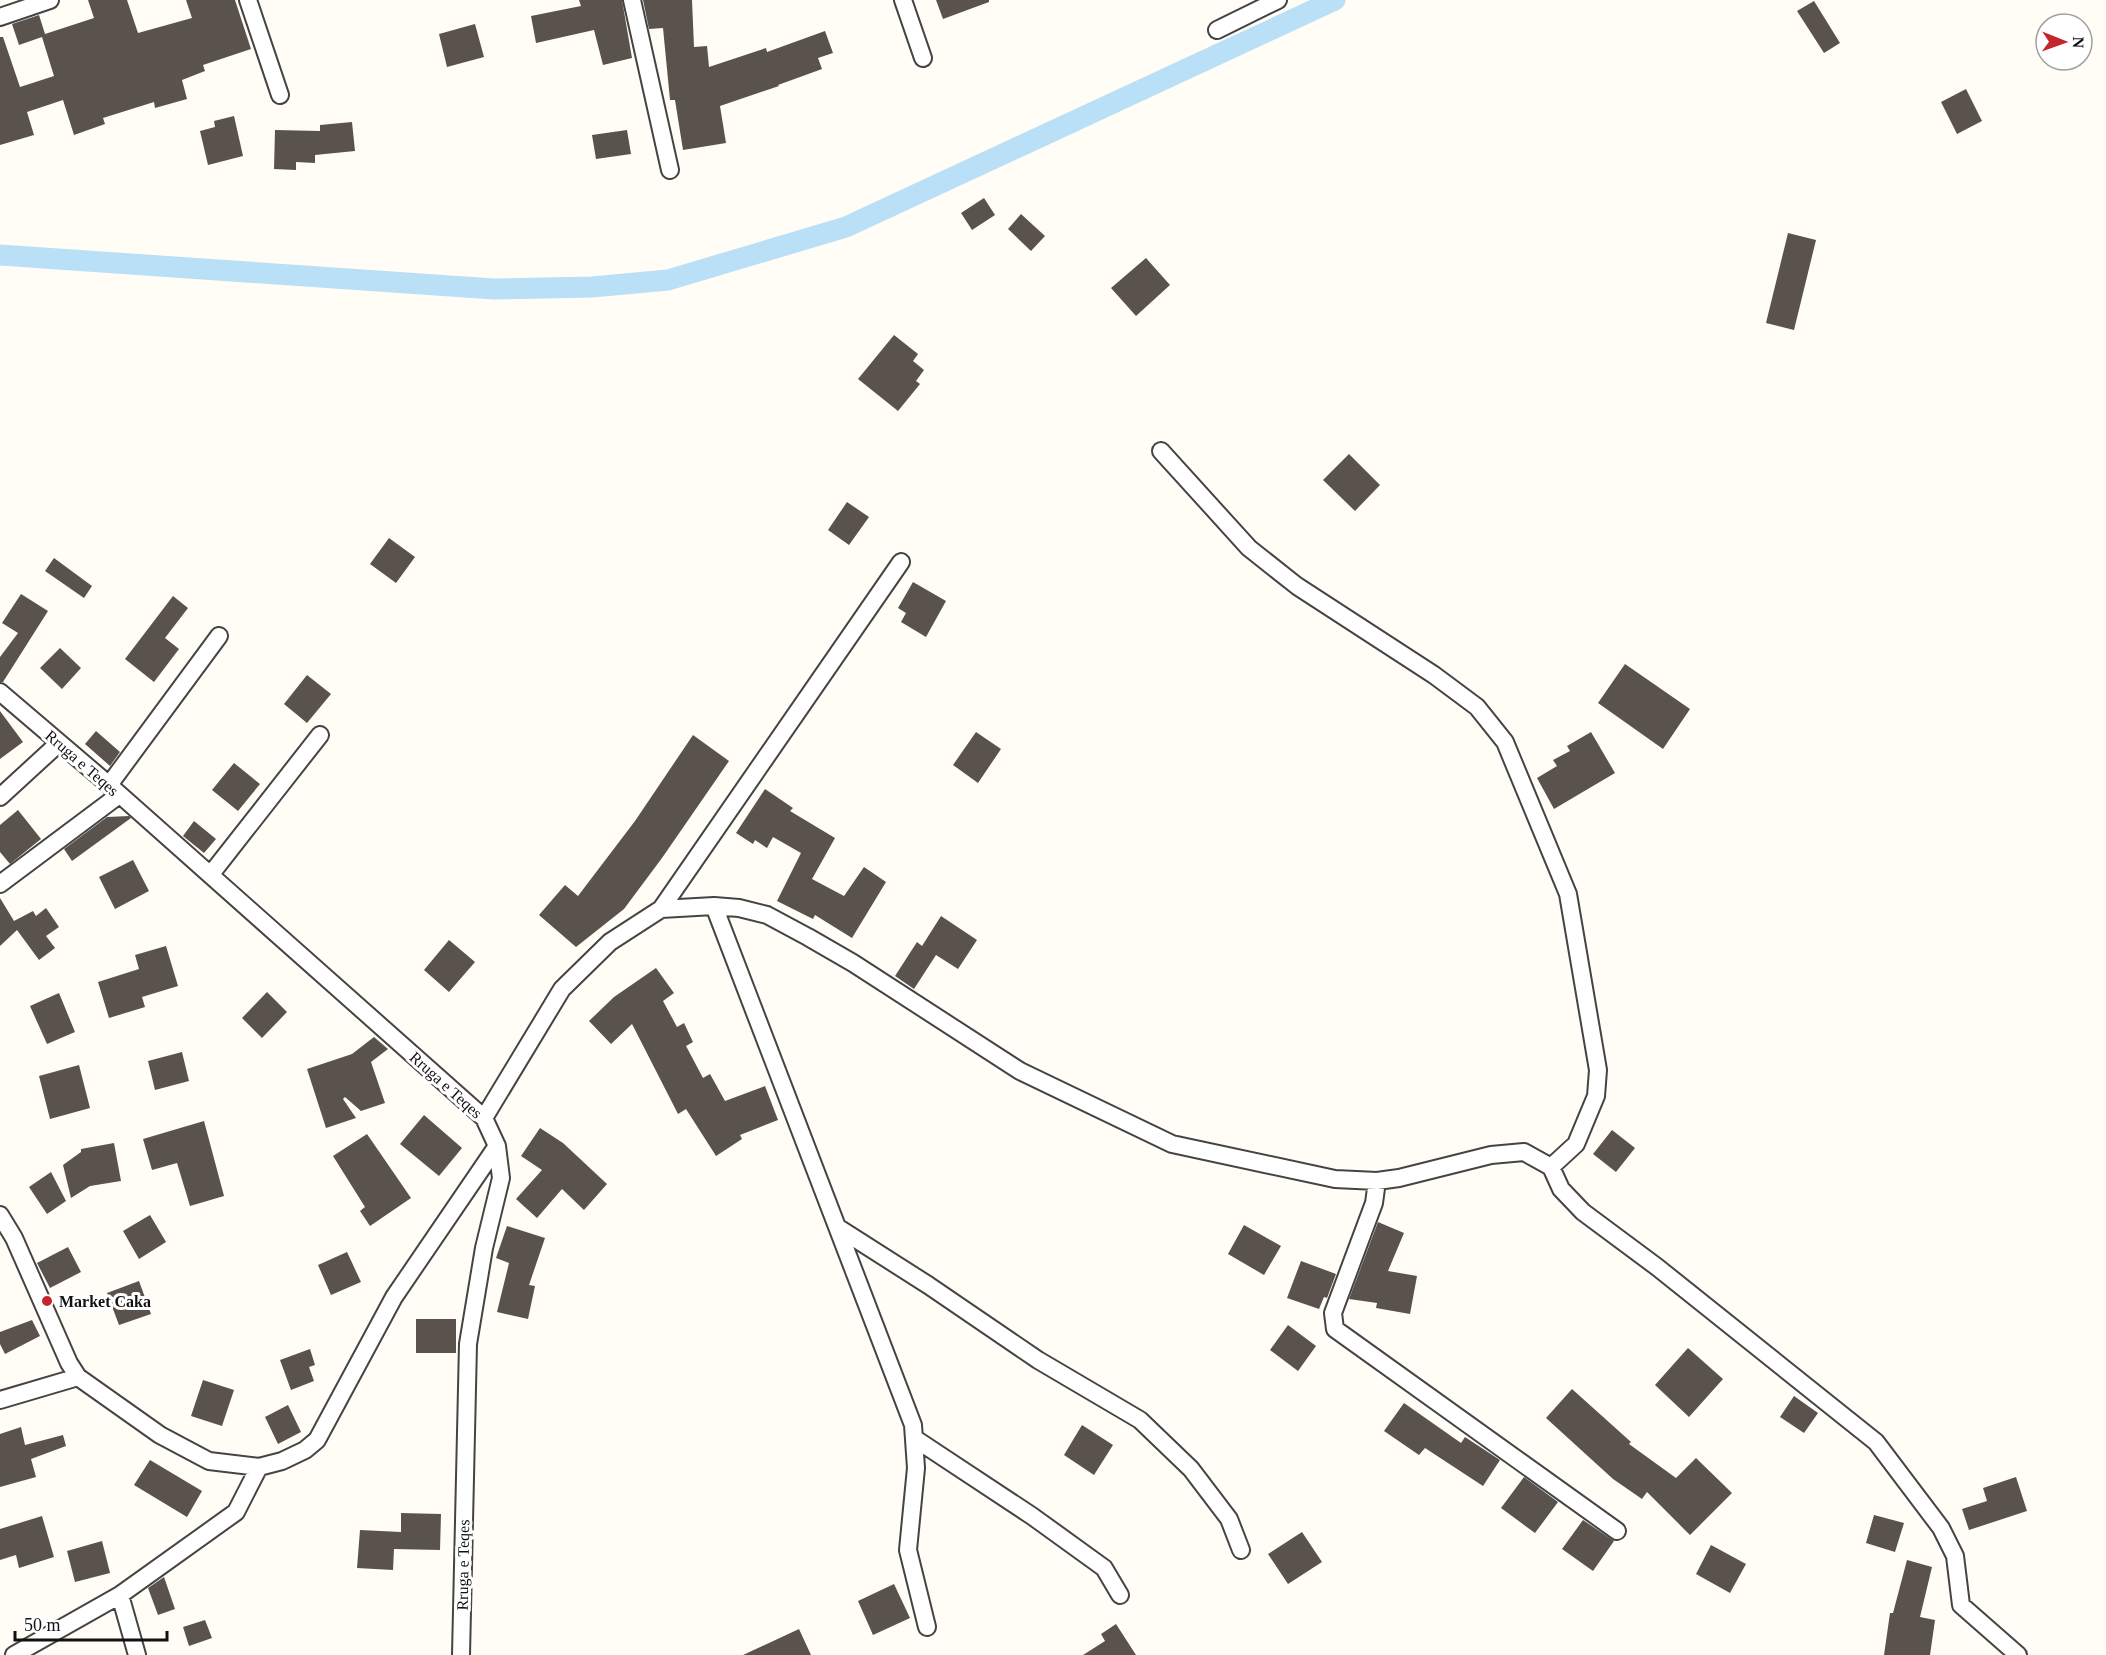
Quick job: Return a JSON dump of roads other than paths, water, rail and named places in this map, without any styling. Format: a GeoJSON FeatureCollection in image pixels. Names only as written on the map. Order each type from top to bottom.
{"type":"FeatureCollection","features":[{"type":"Feature","properties":{"kind":"street"},"geometry":{"type":"LineString","coordinates":[[0,17],[50,0]]}},
{"type":"Feature","properties":{"kind":"street"},"geometry":{"type":"LineString","coordinates":[[248,0],[280,95]]}},
{"type":"Feature","properties":{"kind":"street"},"geometry":{"type":"LineString","coordinates":[[632,0],[670,170]]}},
{"type":"Feature","properties":{"kind":"street"},"geometry":{"type":"LineString","coordinates":[[903,0],[923,58]]}},
{"type":"Feature","properties":{"kind":"street"},"geometry":{"type":"LineString","coordinates":[[1217,30],[1278,0]]}},
{"type":"Feature","properties":{"kind":"street"},"geometry":{"type":"LineString","coordinates":[[1161,451],[1249,548],[1297,586],[1434,675],[1477,707],[1504,741],[1568,894],[1598,1070],[1596,1096],[1576,1144],[1551,1167]]}},
{"type":"Feature","properties":{"kind":"street"},"geometry":{"type":"LineString","coordinates":[[484,1118],[562,989],[610,942],[661,909],[901,562]]}},
{"type":"Feature","properties":{"kind":"street"},"geometry":{"type":"LineString","coordinates":[[0,884],[114,790],[219,636]]}},
{"type":"Feature","properties":{"kind":"street","name":"Rruga e Teqes"},"geometry":{"type":"LineString","coordinates":[[0,692],[211,874],[484,1118],[497,1146],[501,1178],[484,1248],[468,1344],[461,1655]]}},
{"type":"Feature","properties":{"kind":"street"},"geometry":{"type":"LineString","coordinates":[[211,874],[320,735]]}},
{"type":"Feature","properties":{"kind":"street"},"geometry":{"type":"LineString","coordinates":[[0,797],[59,743]]}},
{"type":"Feature","properties":{"kind":"street"},"geometry":{"type":"LineString","coordinates":[[661,909],[714,906],[739,908],[766,915],[853,963],[1020,1071],[1172,1144],[1335,1179],[1377,1181],[1399,1178],[1491,1155],[1524,1152],[1551,1167],[1561,1189],[1583,1212],[1876,1442],[1946,1538],[1955,1556],[1960,1605],[2018,1655]]}},
{"type":"Feature","properties":{"kind":"street"},"geometry":{"type":"LineString","coordinates":[[714,906],[913,1425],[916,1468],[908,1550],[927,1627]]}},
{"type":"Feature","properties":{"kind":"street"},"geometry":{"type":"LineString","coordinates":[[0,1215],[7,1241],[78,1377],[160,1435],[209,1461],[259,1467],[282,1461],[305,1450],[317,1440],[394,1297],[497,1146]]}},
{"type":"Feature","properties":{"kind":"street"},"geometry":{"type":"LineString","coordinates":[[1377,1181],[1374,1203],[1333,1313],[1335,1329],[1617,1531]]}},
{"type":"Feature","properties":{"kind":"street"},"geometry":{"type":"LineString","coordinates":[[837,1227],[928,1285],[1038,1360],[1140,1420],[1191,1469],[1229,1519],[1241,1550]]}},
{"type":"Feature","properties":{"kind":"street"},"geometry":{"type":"LineString","coordinates":[[0,1400],[78,1377]]}},
{"type":"Feature","properties":{"kind":"street"},"geometry":{"type":"LineString","coordinates":[[914,1438],[1032,1516],[1104,1568],[1120,1595]]}},
{"type":"Feature","properties":{"kind":"street"},"geometry":{"type":"LineString","coordinates":[[14,1655],[120,1595],[236,1512],[259,1467]]}},
{"type":"Feature","properties":{"kind":"street"},"geometry":{"type":"LineString","coordinates":[[120,1595],[137,1655]]}},
{"type":"Feature","properties":{"kind":"waterway"},"geometry":{"type":"LineString","coordinates":[[0,255],[494,289],[592,287],[668,280],[846,227],[1335,0]]}},
{"type":"Feature","properties":{"kind":"place","name":"Market Caka"},"geometry":{"type":"Point","coordinates":[47,1301]}}]}
